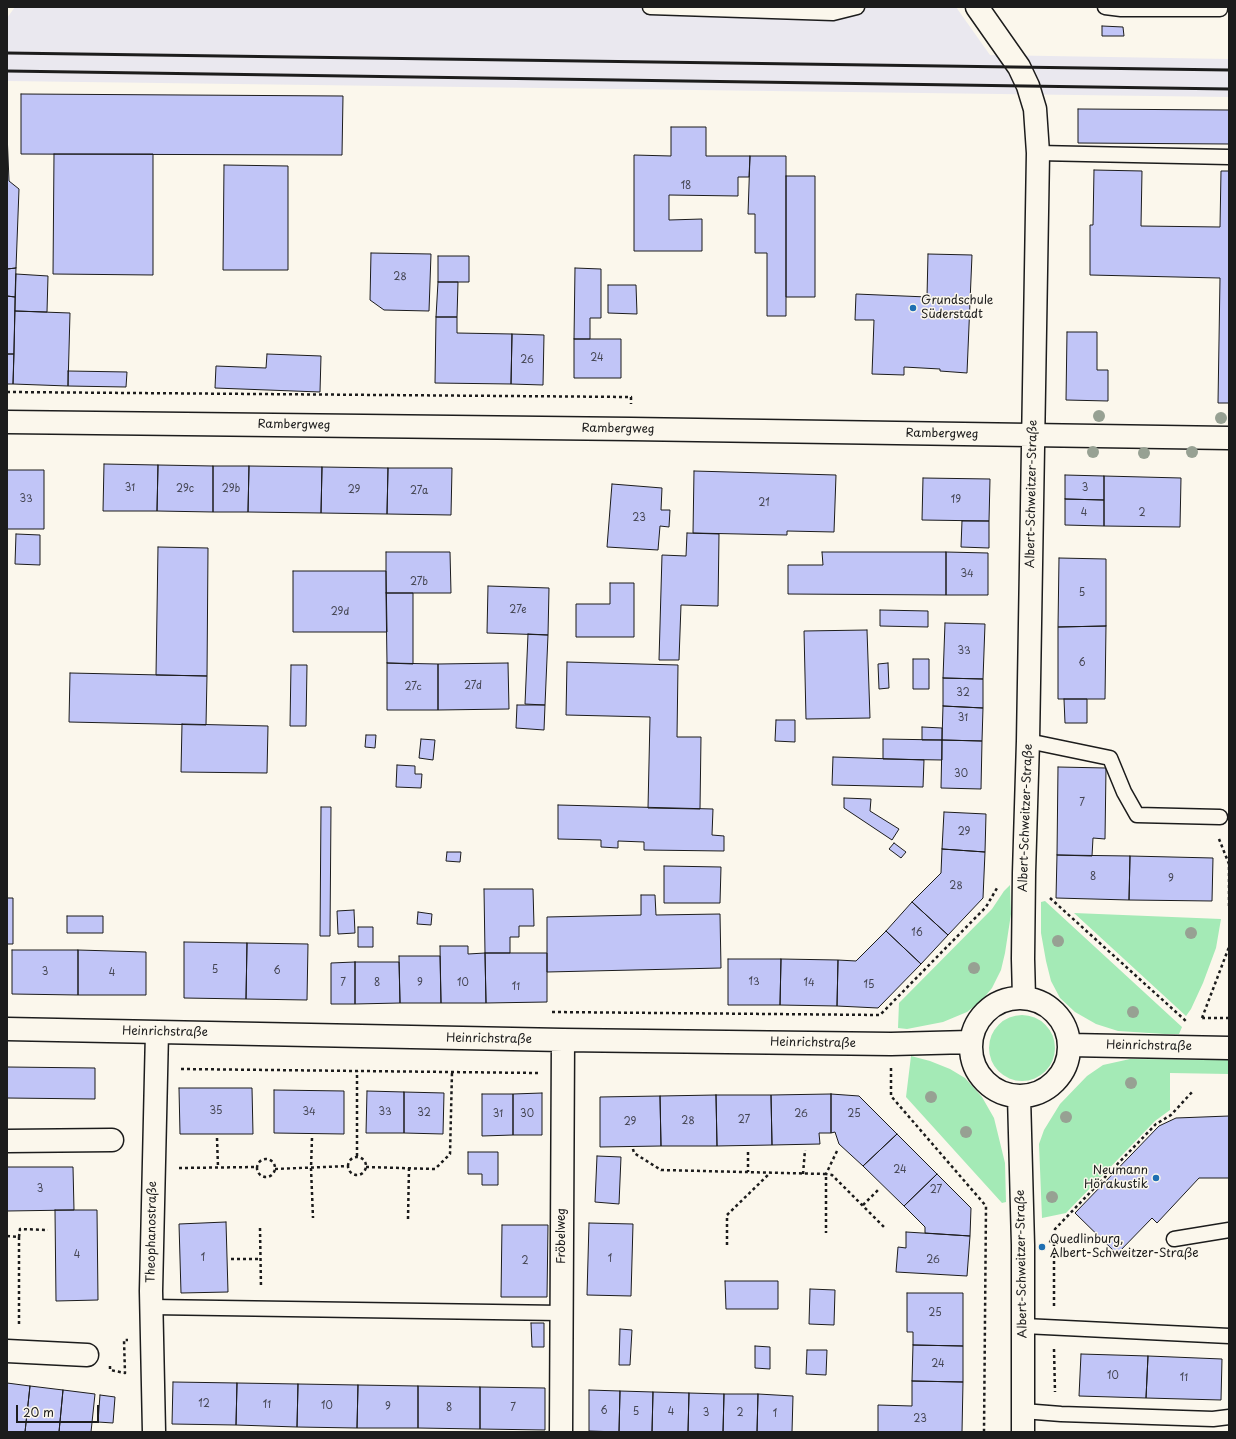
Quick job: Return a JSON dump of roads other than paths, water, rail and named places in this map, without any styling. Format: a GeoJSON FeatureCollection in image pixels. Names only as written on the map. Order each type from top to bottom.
{"type":"FeatureCollection","features":[{"type":"Feature","properties":{"kind":"street","name":"Albert-Schweitzer-Straße"},"geometry":{"type":"LineString","coordinates":[[977,7],[1015,62],[1028,86],[1035,109],[1038,153],[1028,741],[1024,873],[1024,998]]}},
{"type":"Feature","properties":{"kind":"street","name":"Rambergweg"},"geometry":{"type":"LineString","coordinates":[[7,422],[1229,438]]}},
{"type":"Feature","properties":{"kind":"street"},"geometry":{"type":"LineString","coordinates":[[1010,998],[1024,998],[1042,1003],[1056,1013],[1065,1028],[1069,1044],[1066,1064],[1055,1081],[1038,1092],[1019,1096],[1003,1093],[988,1085],[978,1073],[972,1058],[970,1042],[974,1027],[983,1014],[995,1004],[1010,998]]}},
{"type":"Feature","properties":{"kind":"street","name":"Heinrichstraße"},"geometry":{"type":"LineString","coordinates":[[7,1029],[563,1040],[891,1044],[970,1042]]}},
{"type":"Feature","properties":{"kind":"street","name":"Theophanostraße"},"geometry":{"type":"LineString","coordinates":[[154,1432],[152,1307],[157,1032]]}},
{"type":"Feature","properties":{"kind":"street","name":"Heinrichstraße"},"geometry":{"type":"LineString","coordinates":[[1069,1044],[1193,1038],[1229,1048]]}},
{"type":"Feature","properties":{"kind":"street","name":"Fröbelweg"},"geometry":{"type":"LineString","coordinates":[[561,1432],[563,1040]]}},
{"type":"Feature","properties":{"kind":"street","name":"Albert-Schweitzer-Straße"},"geometry":{"type":"LineString","coordinates":[[1019,1096],[1024,1326],[1023,1432]]}},
{"type":"Feature","properties":{"kind":"street"},"geometry":{"type":"LineString","coordinates":[[7,1141],[112,1140]]}},
{"type":"Feature","properties":{"kind":"street"},"geometry":{"type":"LineString","coordinates":[[13,1352],[87,1355]]}},
{"type":"Feature","properties":{"kind":"lane"},"geometry":{"type":"LineString","coordinates":[[650,7],[833,13],[857,7]]}},
{"type":"Feature","properties":{"kind":"lane"},"geometry":{"type":"LineString","coordinates":[[1105,7],[1121,9],[1220,9],[1220,7]]}},
{"type":"Feature","properties":{"kind":"lane"},"geometry":{"type":"LineString","coordinates":[[1038,153],[1229,157]]}},
{"type":"Feature","properties":{"kind":"lane"},"geometry":{"type":"LineString","coordinates":[[1028,741],[1110,758],[1124,792],[1137,815],[1215,817]]}},
{"type":"Feature","properties":{"kind":"lane"},"geometry":{"type":"LineString","coordinates":[[1174,1239],[1229,1230]]}},
{"type":"Feature","properties":{"kind":"lane"},"geometry":{"type":"LineString","coordinates":[[152,1307],[561,1313]]}},
{"type":"Feature","properties":{"kind":"lane"},"geometry":{"type":"LineString","coordinates":[[1024,1326],[1229,1336]]}},
{"type":"Feature","properties":{"kind":"lane"},"geometry":{"type":"LineString","coordinates":[[1023,1411],[1061,1414],[1206,1419],[1229,1417]]}},
{"type":"Feature","properties":{"kind":"railway"},"geometry":{"type":"LineString","coordinates":[[7,53],[1229,70]]}},
{"type":"Feature","properties":{"kind":"railway"},"geometry":{"type":"LineString","coordinates":[[7,71],[1229,89]]}},
{"type":"Feature","properties":{"kind":"place","name":"Grundschule Süderstadt"},"geometry":{"type":"Point","coordinates":[913,308]}},
{"type":"Feature","properties":{"kind":"place","name":"Neumann Hörakustik"},"geometry":{"type":"Point","coordinates":[1156,1178]}},
{"type":"Feature","properties":{"kind":"place","name":"Quedlinburg, Albert-Schweitzer-Straße"},"geometry":{"type":"Point","coordinates":[1042,1247]}}]}
